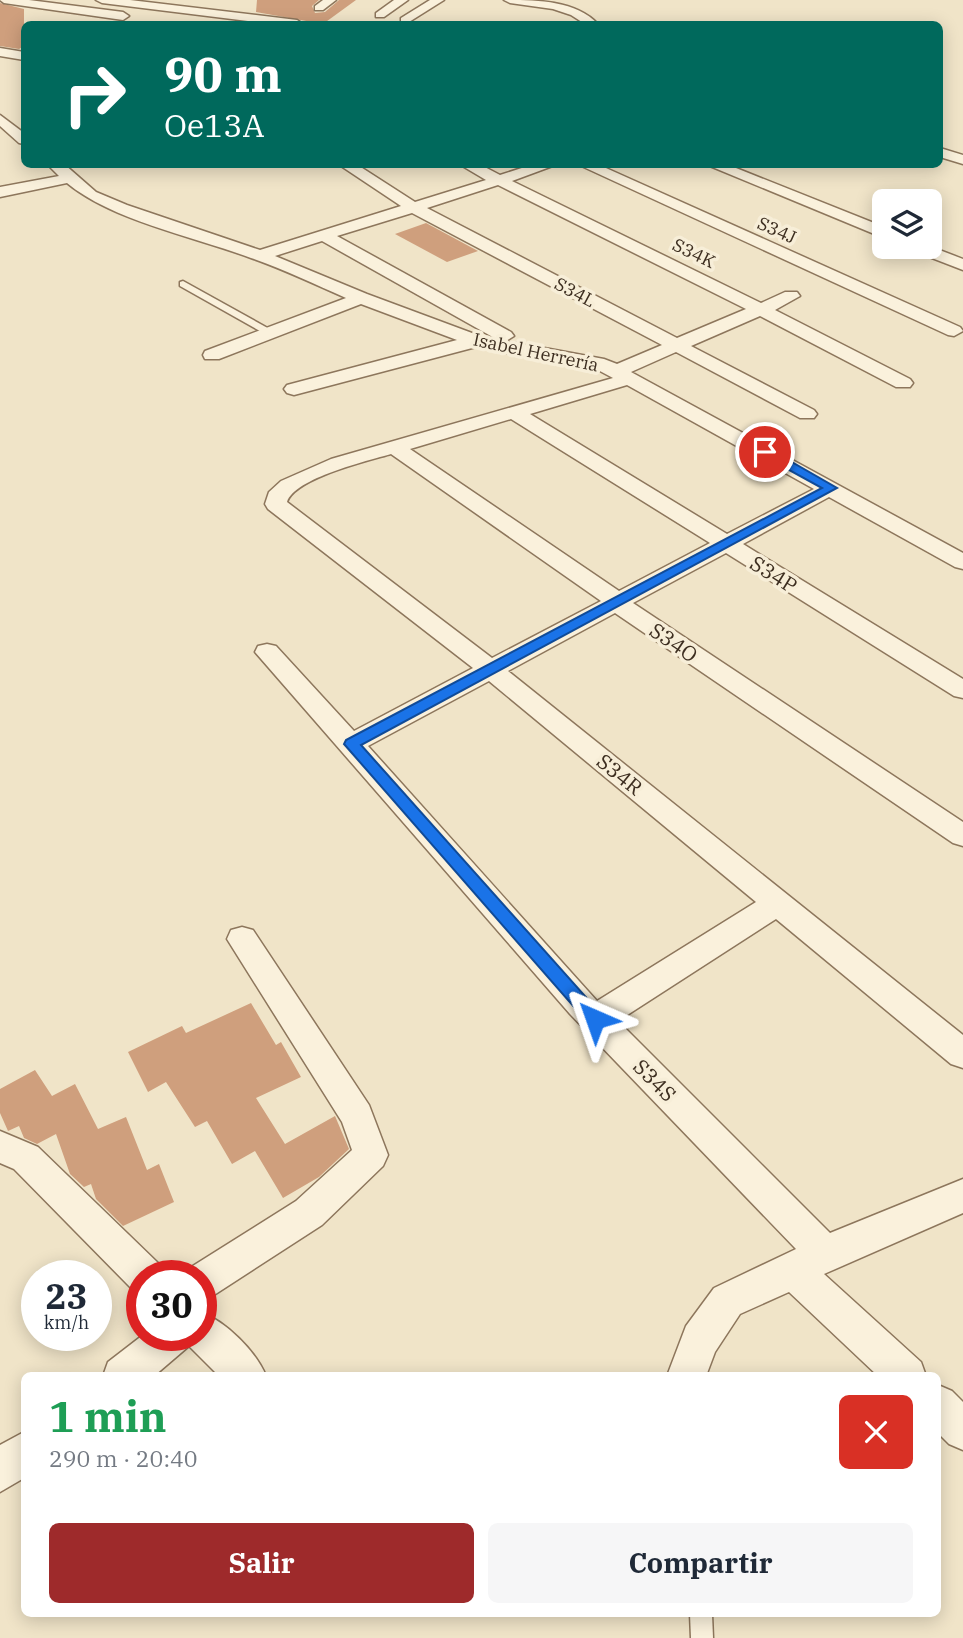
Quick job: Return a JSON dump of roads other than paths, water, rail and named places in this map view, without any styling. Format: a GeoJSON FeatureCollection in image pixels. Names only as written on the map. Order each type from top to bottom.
{"type":"FeatureCollection","features":[{"type":"Feature","properties":{"kind":"street"},"geometry":{"type":"LineString","coordinates":[[4,0],[130,17]]}},
{"type":"Feature","properties":{"kind":"street"},"geometry":{"type":"LineString","coordinates":[[102,0],[273,21]]}},
{"type":"Feature","properties":{"kind":"street"},"geometry":{"type":"LineString","coordinates":[[319,8],[330,0]]}},
{"type":"Feature","properties":{"kind":"street"},"geometry":{"type":"LineString","coordinates":[[380,15],[402,0]]}},
{"type":"Feature","properties":{"kind":"street"},"geometry":{"type":"LineString","coordinates":[[405,20],[438,0]]}},
{"type":"Feature","properties":{"kind":"street"},"geometry":{"type":"LineString","coordinates":[[510,0],[533,1],[580,16],[588,21]]}},
{"type":"Feature","properties":{"kind":"street"},"geometry":{"type":"LineString","coordinates":[[0,52],[21,56]]}},
{"type":"Feature","properties":{"kind":"street"},"geometry":{"type":"LineString","coordinates":[[0,119],[21,137]]}},
{"type":"Feature","properties":{"kind":"street"},"geometry":{"type":"LineString","coordinates":[[943,153],[963,160]]}},
{"type":"Feature","properties":{"kind":"street","name":"Isabel Herrería"},"geometry":{"type":"LineString","coordinates":[[58,168],[91,195],[121,208],[260,255],[361,298],[476,341],[568,356],[625,374],[963,562]]}},
{"type":"Feature","properties":{"kind":"street","name":"S34L"},"geometry":{"type":"LineString","coordinates":[[351,168],[413,207],[807,415]]}},
{"type":"Feature","properties":{"kind":"street","name":"S34K"},"geometry":{"type":"LineString","coordinates":[[473,168],[760,309],[903,383]]}},
{"type":"Feature","properties":{"kind":"street"},"geometry":{"type":"LineString","coordinates":[[260,255],[538,168]]}},
{"type":"Feature","properties":{"kind":"street","name":"S34J"},"geometry":{"type":"LineString","coordinates":[[593,168],[954,331]]}},
{"type":"Feature","properties":{"kind":"street"},"geometry":{"type":"LineString","coordinates":[[722,168],[872,228]]}},
{"type":"Feature","properties":{"kind":"street"},"geometry":{"type":"LineString","coordinates":[[0,192],[69,178]]}},
{"type":"Feature","properties":{"kind":"street"},"geometry":{"type":"LineString","coordinates":[[323,235],[505,336]]}},
{"type":"Feature","properties":{"kind":"street"},"geometry":{"type":"LineString","coordinates":[[942,257],[963,265]]}},
{"type":"Feature","properties":{"kind":"street"},"geometry":{"type":"LineString","coordinates":[[393,446],[514,413],[625,374],[677,345],[791,296]]}},
{"type":"Feature","properties":{"kind":"street"},"geometry":{"type":"LineString","coordinates":[[212,355],[361,298]]}},
{"type":"Feature","properties":{"kind":"street"},"geometry":{"type":"LineString","coordinates":[[294,389],[476,341]]}},
{"type":"Feature","properties":{"kind":"street","name":"S34P"},"geometry":{"type":"LineString","coordinates":[[514,413],[963,690]]}},
{"type":"Feature","properties":{"kind":"street","name":"S34R"},"geometry":{"type":"LineString","coordinates":[[393,446],[338,463],[288,485],[276,504],[491,668],[963,1054]]}},
{"type":"Feature","properties":{"kind":"street","name":"S34O"},"geometry":{"type":"LineString","coordinates":[[393,446],[617,601],[615,602],[963,836]]}},
{"type":"Feature","properties":{"kind":"street"},"geometry":{"type":"LineString","coordinates":[[351,744],[831,488]]}},
{"type":"Feature","properties":{"kind":"street","name":"S34S"},"geometry":{"type":"LineString","coordinates":[[267,652],[595,1019],[904,1372]]}},
{"type":"Feature","properties":{"kind":"street"},"geometry":{"type":"LineString","coordinates":[[595,1019],[778,903]]}},
{"type":"Feature","properties":{"kind":"street"},"geometry":{"type":"LineString","coordinates":[[217,1272],[309,1213],[371,1155],[357,1116],[242,939]]}},
{"type":"Feature","properties":{"kind":"street"},"geometry":{"type":"LineString","coordinates":[[0,1147],[26,1158],[129,1260]]}},
{"type":"Feature","properties":{"kind":"street"},"geometry":{"type":"LineString","coordinates":[[688,1372],[700,1340],[727,1301],[809,1262],[960,1201]]}},
{"type":"Feature","properties":{"kind":"street"},"geometry":{"type":"LineString","coordinates":[[217,1347],[243,1372]]}},
{"type":"Feature","properties":{"kind":"street"},"geometry":{"type":"LineString","coordinates":[[127,1372],[154,1351]]}},
{"type":"Feature","properties":{"kind":"street"},"geometry":{"type":"LineString","coordinates":[[941,1408],[963,1430]]}},
{"type":"Feature","properties":{"kind":"street"},"geometry":{"type":"LineString","coordinates":[[0,1471],[21,1454]]}},
{"type":"Feature","properties":{"kind":"lane"},"geometry":{"type":"LineString","coordinates":[[183,284],[270,333]]}},
{"type":"Feature","properties":{"kind":"lane"},"geometry":{"type":"LineString","coordinates":[[701,1617],[702,1638]]}}]}
